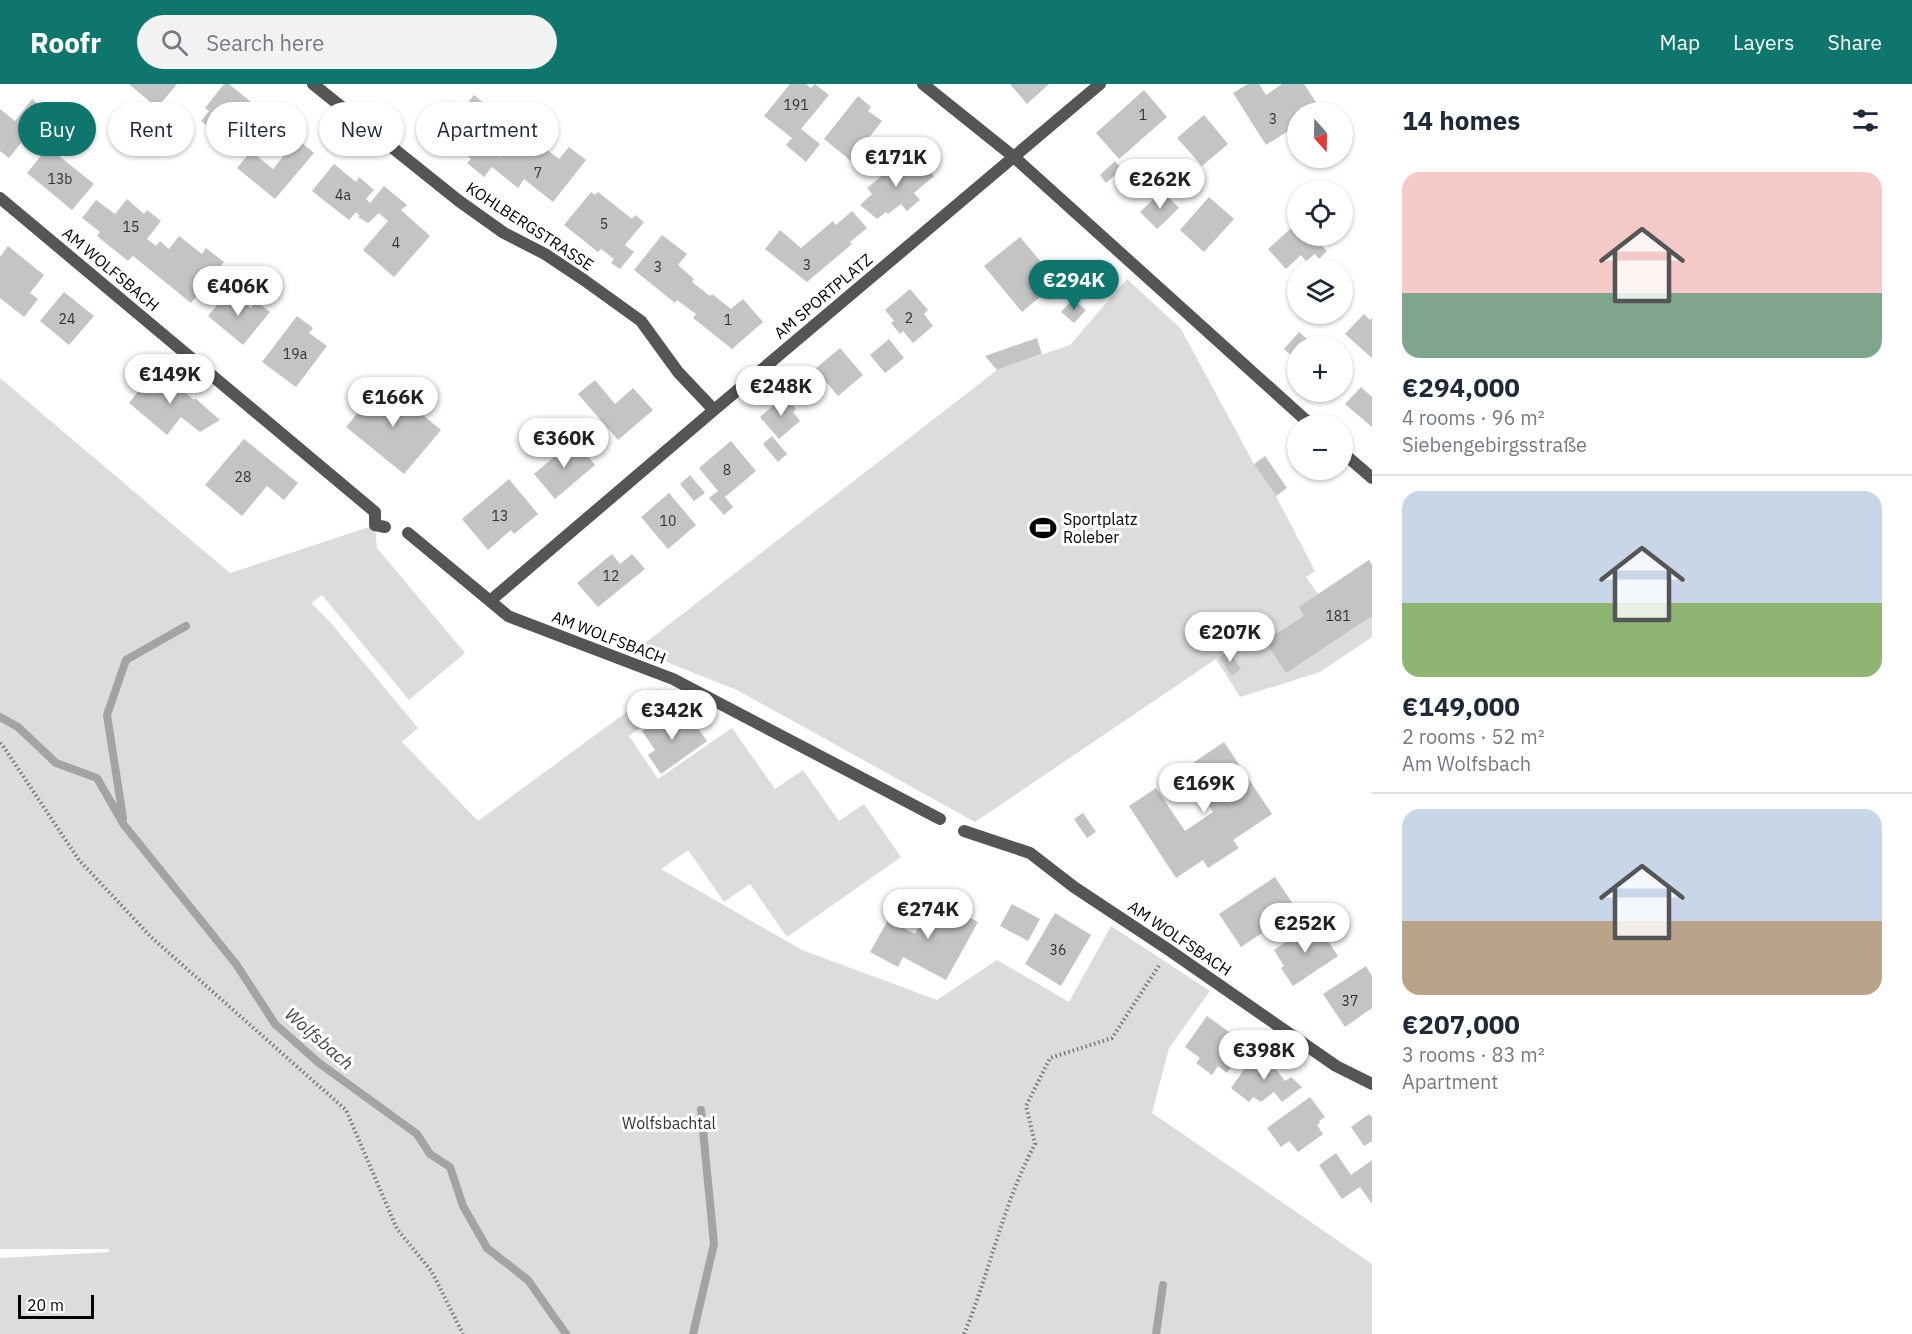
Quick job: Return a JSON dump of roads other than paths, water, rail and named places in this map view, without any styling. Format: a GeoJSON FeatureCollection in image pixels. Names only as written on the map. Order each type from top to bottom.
{"type":"FeatureCollection","features":[{"type":"Feature","properties":{"kind":"street","name":"KOHLBERGSTRASSE"},"geometry":{"type":"LineString","coordinates":[[313,84],[459,201],[504,233],[545,254],[574,273],[641,321],[678,372],[714,410]]}},
{"type":"Feature","properties":{"kind":"street"},"geometry":{"type":"LineString","coordinates":[[924,84],[1014,157],[1299,414]]}},
{"type":"Feature","properties":{"kind":"street","name":"AM SPORTPLATZ"},"geometry":{"type":"LineString","coordinates":[[490,601],[1101,84]]}},
{"type":"Feature","properties":{"kind":"street","name":"AM WOLFSBACH"},"geometry":{"type":"LineString","coordinates":[[0,198],[375,512],[375,525],[385,527]]}},
{"type":"Feature","properties":{"kind":"street"},"geometry":{"type":"LineString","coordinates":[[1353,462],[1372,478]]}},
{"type":"Feature","properties":{"kind":"street","name":"AM WOLFSBACH"},"geometry":{"type":"LineString","coordinates":[[408,533],[508,616],[673,680],[940,819]]}},
{"type":"Feature","properties":{"kind":"street","name":"AM WOLFSBACH"},"geometry":{"type":"LineString","coordinates":[[964,831],[1030,853],[1074,887],[1336,1066],[1372,1084]]}},
{"type":"Feature","properties":{"kind":"waterway"},"geometry":{"type":"LineString","coordinates":[[123,818],[107,715],[126,660],[186,626]]}},
{"type":"Feature","properties":{"kind":"waterway","name":"Wolfsbach"},"geometry":{"type":"LineString","coordinates":[[0,717],[18,727],[56,763],[97,778],[124,825],[236,964],[275,1024],[319,1063],[417,1134],[430,1154],[450,1167],[463,1206],[487,1248],[528,1280],[566,1334]]}},
{"type":"Feature","properties":{"kind":"waterway"},"geometry":{"type":"LineString","coordinates":[[693,1334],[714,1244],[701,1110]]}},
{"type":"Feature","properties":{"kind":"waterway"},"geometry":{"type":"LineString","coordinates":[[1156,1334],[1163,1285]]}},
{"type":"Feature","properties":{"kind":"place","name":"Sportplatz Roleber"},"geometry":{"type":"Point","coordinates":[1043,528]}},
{"type":"Feature","properties":{"kind":"park label","name":"Wolfsbachtal"},"geometry":{"type":"Point","coordinates":[669,1123]}}]}
